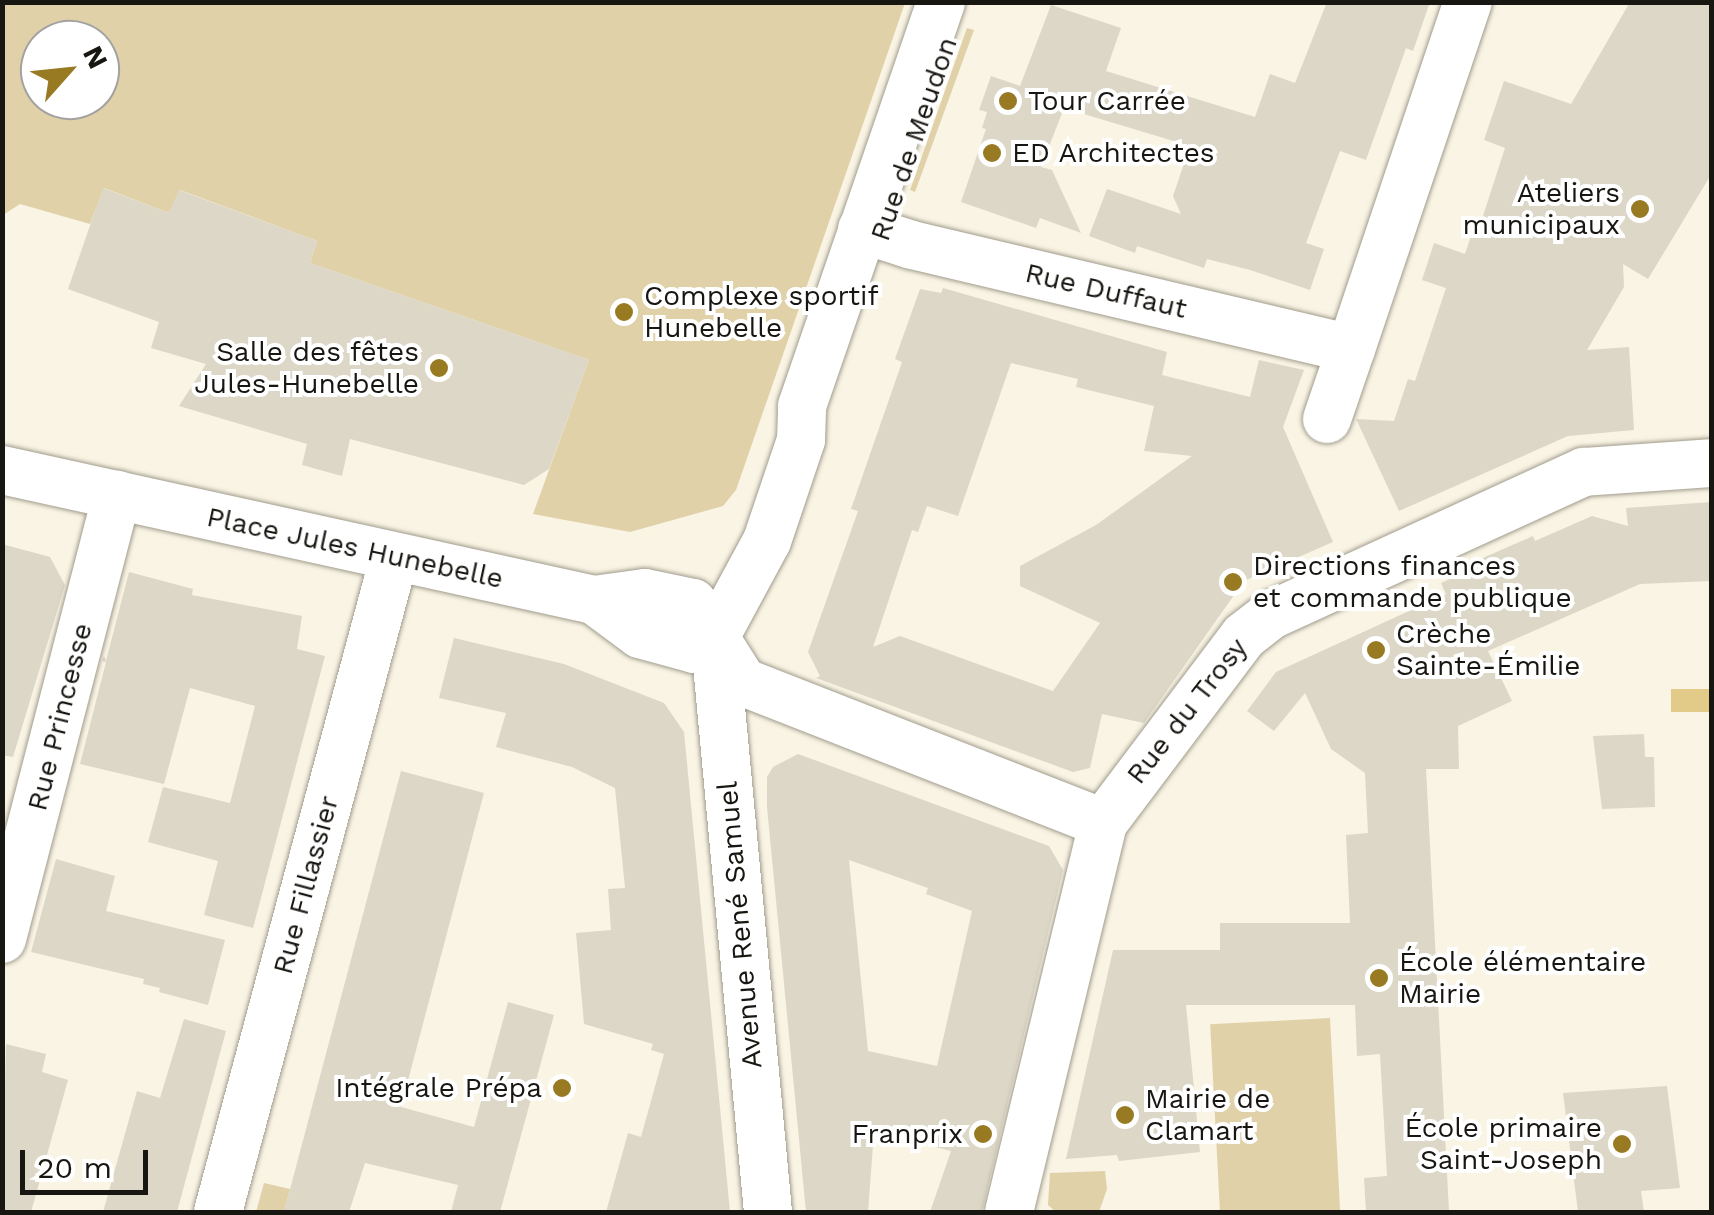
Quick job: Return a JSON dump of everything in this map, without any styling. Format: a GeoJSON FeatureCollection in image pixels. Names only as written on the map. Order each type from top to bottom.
{"type":"FeatureCollection","features":[{"type":"Feature","properties":{"kind":"street","name":"Rue de Meudon"},"geometry":{"type":"LineString","coordinates":[[871,232],[942,2]]}},
{"type":"Feature","properties":{"kind":"street","name":"Rue de Meudon"},"geometry":{"type":"LineString","coordinates":[[715,637],[767,540],[801,440],[802,406],[960,2]]}},
{"type":"Feature","properties":{"kind":"street"},"geometry":{"type":"LineString","coordinates":[[1327,419],[1468,2]]}},
{"type":"Feature","properties":{"kind":"street","name":"Rue Duffaut"},"geometry":{"type":"LineString","coordinates":[[871,232],[1351,349]]}},
{"type":"Feature","properties":{"kind":"street","name":"Rue du Trosy"},"geometry":{"type":"LineString","coordinates":[[1009,1212],[1100,838],[1220,664],[1252,628],[1271,615],[1584,472],[1712,463]]}},
{"type":"Feature","properties":{"kind":"street","name":"Place Jules Hunebelle"},"geometry":{"type":"LineString","coordinates":[[2,470],[594,600],[640,634],[694,648],[715,637]]}},
{"type":"Feature","properties":{"kind":"street","name":"Rue Princesse"},"geometry":{"type":"LineString","coordinates":[[2,938],[117,495]]}},
{"type":"Feature","properties":{"kind":"street","name":"Rue Fillassier"},"geometry":{"type":"LineString","coordinates":[[218,1212],[394,558]]}},
{"type":"Feature","properties":{"kind":"street"},"geometry":{"type":"LineString","coordinates":[[715,637],[744,682],[1100,838]]}},
{"type":"Feature","properties":{"kind":"street","name":"Avenue René Samuel"},"geometry":{"type":"LineString","coordinates":[[715,637],[768,1212]]}},
{"type":"Feature","properties":{"kind":"shaded area","name":"Complexe sportif Hunebelle"},"geometry":{"type":"Polygon","coordinates":[[[2,3],[905,3],[736,490],[723,506],[630,532],[533,514],[589,360],[310,263],[317,241],[180,190],[169,213],[104,188],[90,224],[20,204],[3,215],[2,3]]]}},
{"type":"Feature","properties":{"kind":"shaded area"},"geometry":{"type":"Polygon","coordinates":[[[967,28],[974,30],[915,192],[910,190],[967,28]]]}},
{"type":"Feature","properties":{"kind":"shaded area"},"geometry":{"type":"Polygon","coordinates":[[[1671,689],[1711,689],[1711,712],[1671,712],[1671,689]]]}},
{"type":"Feature","properties":{"kind":"shaded area"},"geometry":{"type":"Polygon","coordinates":[[[1330,1018],[1340,1212],[1220,1212],[1210,1024],[1330,1018]]]}},
{"type":"Feature","properties":{"kind":"shaded area"},"geometry":{"type":"Polygon","coordinates":[[[1105,1171],[1107,1189],[1099,1212],[1056,1212],[1048,1205],[1050,1173],[1105,1171]]]}},
{"type":"Feature","properties":{"kind":"shaded area"},"geometry":{"type":"Polygon","coordinates":[[[264,1183],[290,1189],[284,1212],[256,1212],[264,1183]]]}},
{"type":"Feature","properties":{"kind":"building"},"geometry":{"type":"Polygon","coordinates":[[[1327,2],[1430,2],[1413,51],[1406,48],[1366,160],[1340,151],[1306,243],[1324,249],[1310,290],[1207,259],[1204,268],[1137,246],[1135,253],[1089,236],[1107,189],[1181,214],[1173,196],[1190,146],[1064,108],[1041,167],[1052,170],[1081,233],[1040,218],[1036,228],[961,202],[986,129],[982,128],[987,112],[979,110],[991,76],[1020,86],[1051,5],[1121,28],[1106,71],[1255,117],[1270,74],[1295,83],[1327,2]]]}},
{"type":"Feature","properties":{"kind":"building"},"geometry":{"type":"Polygon","coordinates":[[[1630,2],[1712,2],[1712,173],[1648,279],[1623,264],[1624,287],[1587,350],[1629,347],[1634,430],[1568,436],[1399,511],[1356,419],[1394,421],[1408,379],[1415,381],[1446,288],[1422,280],[1434,243],[1465,254],[1477,218],[1482,219],[1505,148],[1484,140],[1504,81],[1571,104],[1630,2]]]}},
{"type":"Feature","properties":{"kind":"building"},"geometry":{"type":"Polygon","coordinates":[[[103,188],[169,213],[179,190],[317,241],[310,263],[589,360],[549,469],[524,485],[350,439],[342,476],[302,465],[307,444],[179,406],[206,364],[151,348],[159,322],[68,289],[103,188]]]}},
{"type":"Feature","properties":{"kind":"building"},"geometry":{"type":"Polygon","coordinates":[[[943,288],[1167,352],[1162,375],[1250,397],[1259,360],[1304,370],[1283,427],[1333,542],[1244,581],[1144,723],[1102,714],[1090,768],[1073,772],[816,678],[820,676],[808,652],[858,511],[851,509],[902,362],[895,359],[920,289],[941,293],[943,288]],[[1011,363],[958,516],[927,506],[918,532],[912,530],[873,647],[900,636],[1053,691],[1100,623],[1020,586],[1020,566],[1096,525],[1192,456],[1144,451],[1154,406],[1076,387],[1078,379],[1011,363]]]}},
{"type":"Feature","properties":{"kind":"building"},"geometry":{"type":"Polygon","coordinates":[[[1712,502],[1712,581],[1640,584],[1488,651],[1512,701],[1458,726],[1459,769],[1426,769],[1449,1212],[1366,1212],[1364,1178],[1387,1176],[1380,1054],[1357,1056],[1355,1005],[1186,1005],[1200,1152],[1119,1161],[1117,1155],[1066,1159],[1113,950],[1220,950],[1220,923],[1350,923],[1346,835],[1368,833],[1365,773],[1331,749],[1305,693],[1274,731],[1247,711],[1276,672],[1446,594],[1441,583],[1472,569],[1469,564],[1533,536],[1535,541],[1592,516],[1628,526],[1626,508],[1712,502]]]}},
{"type":"Feature","properties":{"kind":"building"},"geometry":{"type":"Polygon","coordinates":[[[2,544],[50,557],[65,585],[13,757],[2,755],[2,544]]]}},
{"type":"Feature","properties":{"kind":"building"},"geometry":{"type":"Polygon","coordinates":[[[129,572],[193,589],[192,595],[302,616],[297,649],[325,656],[253,928],[204,915],[218,861],[148,842],[163,787],[230,803],[255,706],[190,688],[164,784],[80,764],[106,662],[102,661],[104,656],[106,661],[129,572]]]}},
{"type":"Feature","properties":{"kind":"building"},"geometry":{"type":"Polygon","coordinates":[[[454,638],[564,664],[664,703],[684,732],[730,1212],[606,1212],[628,1133],[641,1137],[664,1054],[651,1050],[653,1044],[584,1024],[576,933],[611,930],[608,889],[625,888],[615,788],[572,767],[496,747],[506,713],[439,698],[454,638]]]}},
{"type":"Feature","properties":{"kind":"building"},"geometry":{"type":"Polygon","coordinates":[[[1644,734],[1645,757],[1654,757],[1655,807],[1602,809],[1593,736],[1644,734]]]}},
{"type":"Feature","properties":{"kind":"building"},"geometry":{"type":"Polygon","coordinates":[[[798,754],[1049,846],[1063,870],[982,1212],[930,1212],[951,1151],[874,1132],[868,1212],[806,1212],[767,807],[767,777],[773,767],[798,754]],[[849,860],[868,1051],[937,1066],[972,911],[926,894],[928,888],[849,860]]]}},
{"type":"Feature","properties":{"kind":"building"},"geometry":{"type":"Polygon","coordinates":[[[401,771],[484,793],[401,1107],[474,1127],[508,1002],[554,1015],[500,1212],[451,1212],[458,1185],[365,1163],[349,1212],[284,1212],[401,771]]]}},
{"type":"Feature","properties":{"kind":"building"},"geometry":{"type":"Polygon","coordinates":[[[56,859],[115,876],[106,911],[225,940],[208,1005],[159,992],[160,988],[143,984],[144,979],[31,952],[56,859]]]}},
{"type":"Feature","properties":{"kind":"building"},"geometry":{"type":"Polygon","coordinates":[[[184,1019],[226,1031],[177,1212],[103,1212],[137,1091],[160,1098],[184,1019]]]}},
{"type":"Feature","properties":{"kind":"building"},"geometry":{"type":"Polygon","coordinates":[[[6,1044],[46,1054],[42,1072],[68,1080],[31,1212],[2,1212],[6,1044]]]}},
{"type":"Feature","properties":{"kind":"building","name":"École primaire Saint-Joseph"},"geometry":{"type":"Polygon","coordinates":[[[1667,1086],[1680,1188],[1641,1191],[1644,1212],[1578,1212],[1563,1093],[1667,1086]]]}},
{"type":"Feature","properties":{"kind":"place","name":"Tour Carrée"},"geometry":{"type":"Point","coordinates":[1008,101]}},
{"type":"Feature","properties":{"kind":"place","name":"ED Architectes"},"geometry":{"type":"Point","coordinates":[992,153]}},
{"type":"Feature","properties":{"kind":"place","name":"Ateliers municipaux"},"geometry":{"type":"Point","coordinates":[1640,209]}},
{"type":"Feature","properties":{"kind":"place","name":"Complexe sportif Hunebelle"},"geometry":{"type":"Point","coordinates":[624,312]}},
{"type":"Feature","properties":{"kind":"place","name":"Salle des fêtes Jules-Hunebelle"},"geometry":{"type":"Point","coordinates":[439,368]}},
{"type":"Feature","properties":{"kind":"place","name":"Directions finances et commande publique"},"geometry":{"type":"Point","coordinates":[1233,582]}},
{"type":"Feature","properties":{"kind":"place","name":"Crèche Sainte-Émilie"},"geometry":{"type":"Point","coordinates":[1376,650]}},
{"type":"Feature","properties":{"kind":"place","name":"École élémentaire Mairie"},"geometry":{"type":"Point","coordinates":[1379,978]}},
{"type":"Feature","properties":{"kind":"place","name":"Intégrale Prépa"},"geometry":{"type":"Point","coordinates":[562,1088]}},
{"type":"Feature","properties":{"kind":"place","name":"Mairie de Clamart"},"geometry":{"type":"Point","coordinates":[1125,1115]}},
{"type":"Feature","properties":{"kind":"place","name":"Franprix"},"geometry":{"type":"Point","coordinates":[983,1134]}},
{"type":"Feature","properties":{"kind":"place","name":"École primaire Saint-Joseph"},"geometry":{"type":"Point","coordinates":[1622,1144]}}]}
